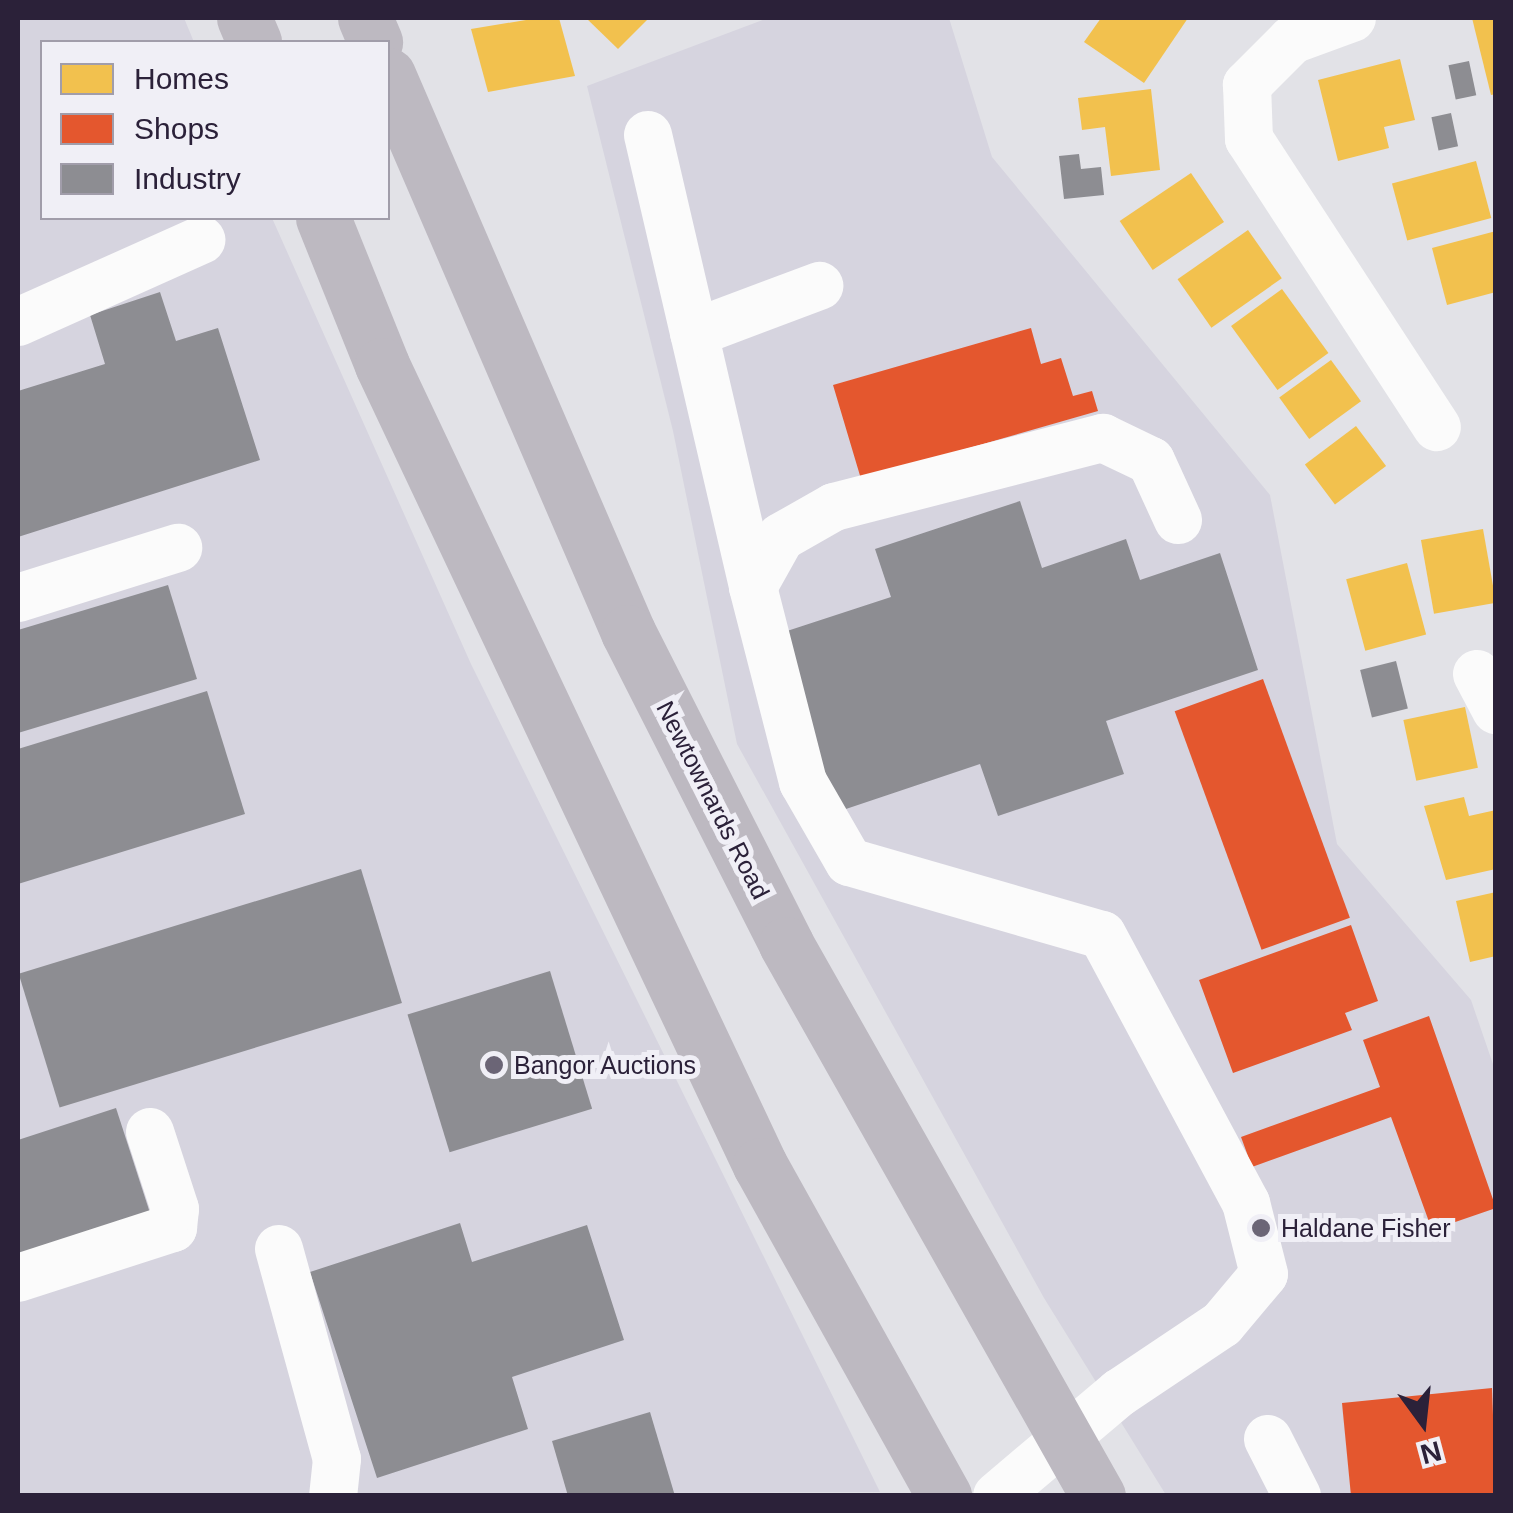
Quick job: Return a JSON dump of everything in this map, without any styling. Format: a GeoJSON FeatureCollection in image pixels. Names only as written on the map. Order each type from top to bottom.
{"type":"FeatureCollection","features":[{"type":"Feature","properties":{"kind":"highway","name":"Newtownards Road"},"geometry":{"type":"LineString","coordinates":[[390,80],[628,632],[786,944],[1098,1496]]}},
{"type":"Feature","properties":{"kind":"highway"},"geometry":{"type":"LineString","coordinates":[[325,220],[382,365],[760,1165],[944,1496]]}},
{"type":"Feature","properties":{"kind":"street"},"geometry":{"type":"LineString","coordinates":[[1352,18],[1292,40],[1247,85],[1249,139],[1436,426]]}},
{"type":"Feature","properties":{"kind":"street"},"geometry":{"type":"LineString","coordinates":[[648,135],[752,587],[803,782],[849,862],[1102,935],[1246,1203],[1264,1274],[1222,1324],[1063,1440],[997,1496]]}},
{"type":"Feature","properties":{"kind":"street"},"geometry":{"type":"LineString","coordinates":[[18,322],[201,240]]}},
{"type":"Feature","properties":{"kind":"street"},"geometry":{"type":"LineString","coordinates":[[694,333],[819,286]]}},
{"type":"Feature","properties":{"kind":"street"},"geometry":{"type":"LineString","coordinates":[[752,587],[781,538],[834,507],[1103,438],[1151,462],[1178,520]]}},
{"type":"Feature","properties":{"kind":"street"},"geometry":{"type":"LineString","coordinates":[[18,598],[178,548]]}},
{"type":"Feature","properties":{"kind":"street"},"geometry":{"type":"LineString","coordinates":[[18,1278],[173,1228],[175,1209],[150,1132]]}},
{"type":"Feature","properties":{"kind":"street"},"geometry":{"type":"LineString","coordinates":[[279,1249],[337,1459],[333,1496]]}},
{"type":"Feature","properties":{"kind":"street"},"geometry":{"type":"LineString","coordinates":[[1268,1439],[1297,1496]]}},
{"type":"Feature","properties":{"kind":"shaded area"},"geometry":{"type":"Polygon","coordinates":[[[18,18],[184,18],[193,40],[40,40],[40,220],[273,220],[471,664],[880,1492],[18,1495],[18,18]]]}},
{"type":"Feature","properties":{"kind":"shaded area"},"geometry":{"type":"Polygon","coordinates":[[[768,18],[949,18],[992,157],[1270,495],[1337,844],[1471,1000],[1495,1070],[1495,1495],[1166,1495],[1044,1298],[737,744],[673,431],[587,86],[768,18]]]}},
{"type":"Feature","properties":{"kind":"building: Homes"},"geometry":{"type":"Polygon","coordinates":[[[559,18],[575,76],[488,92],[471,29],[559,18]]]}},
{"type":"Feature","properties":{"kind":"building: Homes"},"geometry":{"type":"Polygon","coordinates":[[[586,18],[649,18],[618,49],[586,18]]]}},
{"type":"Feature","properties":{"kind":"building: Homes"},"geometry":{"type":"Polygon","coordinates":[[[1101,18],[1188,18],[1144,83],[1084,42],[1101,18]]]}},
{"type":"Feature","properties":{"kind":"building: Homes"},"geometry":{"type":"Polygon","coordinates":[[[1472,18],[1496,18],[1496,94],[1491,95],[1472,18]]]}},
{"type":"Feature","properties":{"kind":"building: Homes"},"geometry":{"type":"Polygon","coordinates":[[[1400,59],[1415,120],[1384,127],[1389,148],[1338,161],[1318,80],[1400,59]]]}},
{"type":"Feature","properties":{"kind":"building: Homes"},"geometry":{"type":"Polygon","coordinates":[[[1151,89],[1160,170],[1111,176],[1105,127],[1082,130],[1078,98],[1151,89]]]}},
{"type":"Feature","properties":{"kind":"building: Homes"},"geometry":{"type":"Polygon","coordinates":[[[1476,161],[1491,218],[1407,241],[1392,184],[1476,161]]]}},
{"type":"Feature","properties":{"kind":"building: Homes"},"geometry":{"type":"Polygon","coordinates":[[[1191,173],[1224,222],[1153,270],[1120,221],[1191,173]]]}},
{"type":"Feature","properties":{"kind":"building: Homes"},"geometry":{"type":"Polygon","coordinates":[[[1248,230],[1282,278],[1211,328],[1178,279],[1248,230]]]}},
{"type":"Feature","properties":{"kind":"building: Homes"},"geometry":{"type":"Polygon","coordinates":[[[1496,231],[1496,292],[1447,305],[1432,248],[1496,231]]]}},
{"type":"Feature","properties":{"kind":"building: Homes"},"geometry":{"type":"Polygon","coordinates":[[[1282,289],[1328,353],[1277,390],[1231,326],[1282,289]]]}},
{"type":"Feature","properties":{"kind":"building: Homes"},"geometry":{"type":"Polygon","coordinates":[[[1331,360],[1361,401],[1309,439],[1279,398],[1331,360]]]}},
{"type":"Feature","properties":{"kind":"building: Homes"},"geometry":{"type":"Polygon","coordinates":[[[1356,426],[1386,466],[1335,504],[1305,465],[1356,426]]]}},
{"type":"Feature","properties":{"kind":"building: Homes"},"geometry":{"type":"Polygon","coordinates":[[[1483,529],[1496,603],[1434,614],[1421,540],[1483,529]]]}},
{"type":"Feature","properties":{"kind":"building: Homes"},"geometry":{"type":"Polygon","coordinates":[[[1407,563],[1426,634],[1365,651],[1346,579],[1407,563]]]}},
{"type":"Feature","properties":{"kind":"building: Homes"},"geometry":{"type":"Polygon","coordinates":[[[1465,707],[1478,768],[1416,781],[1403,720],[1465,707]]]}},
{"type":"Feature","properties":{"kind":"building: Homes"},"geometry":{"type":"Polygon","coordinates":[[[1464,797],[1469,816],[1496,810],[1496,869],[1446,880],[1424,806],[1464,797]]]}},
{"type":"Feature","properties":{"kind":"building: Homes"},"geometry":{"type":"Polygon","coordinates":[[[1496,892],[1496,956],[1470,962],[1456,901],[1496,892]]]}},
{"type":"Feature","properties":{"kind":"building: Shops"},"geometry":{"type":"Polygon","coordinates":[[[1031,328],[1041,364],[1061,358],[1073,396],[1092,391],[1098,411],[861,479],[833,385],[1031,328]]]}},
{"type":"Feature","properties":{"kind":"building: Shops"},"geometry":{"type":"Polygon","coordinates":[[[1263,679],[1350,918],[1262,950],[1175,711],[1263,679]]]}},
{"type":"Feature","properties":{"kind":"building: Shops"},"geometry":{"type":"Polygon","coordinates":[[[1351,925],[1378,1001],[1345,1013],[1352,1030],[1233,1073],[1199,980],[1351,925]]]}},
{"type":"Feature","properties":{"kind":"building: Shops"},"geometry":{"type":"Polygon","coordinates":[[[1429,1016],[1496,1208],[1432,1230],[1391,1117],[1252,1167],[1241,1137],[1380,1087],[1363,1040],[1429,1016]]]}},
{"type":"Feature","properties":{"kind":"building: Shops"},"geometry":{"type":"Polygon","coordinates":[[[1492,1388],[1496,1496],[1351,1496],[1342,1403],[1492,1388]]]}},
{"type":"Feature","properties":{"kind":"building: Industry"},"geometry":{"type":"Polygon","coordinates":[[[1469,61],[1476,95],[1456,100],[1448,65],[1469,61]]]}},
{"type":"Feature","properties":{"kind":"building: Industry"},"geometry":{"type":"Polygon","coordinates":[[[1451,113],[1458,146],[1439,150],[1431,117],[1451,113]]]}},
{"type":"Feature","properties":{"kind":"building: Industry"},"geometry":{"type":"Polygon","coordinates":[[[1079,154],[1081,169],[1101,167],[1104,195],[1064,199],[1059,156],[1079,154]]]}},
{"type":"Feature","properties":{"kind":"building: Industry"},"geometry":{"type":"Polygon","coordinates":[[[160,292],[176,341],[218,328],[260,460],[18,537],[18,391],[105,364],[90,315],[160,292]]]}},
{"type":"Feature","properties":{"kind":"building: Industry"},"geometry":{"type":"Polygon","coordinates":[[[1020,501],[1042,568],[1126,539],[1140,580],[1220,553],[1258,670],[1106,721],[1124,774],[998,816],[980,764],[834,813],[784,632],[891,597],[875,549],[1020,501]]]}},
{"type":"Feature","properties":{"kind":"building: Industry"},"geometry":{"type":"Polygon","coordinates":[[[168,585],[197,679],[18,733],[18,630],[168,585]]]}},
{"type":"Feature","properties":{"kind":"building: Industry"},"geometry":{"type":"Polygon","coordinates":[[[1396,661],[1408,709],[1372,717],[1360,670],[1396,661]]]}},
{"type":"Feature","properties":{"kind":"building: Industry"},"geometry":{"type":"Polygon","coordinates":[[[207,691],[245,814],[18,884],[18,749],[207,691]]]}},
{"type":"Feature","properties":{"kind":"building: Industry"},"geometry":{"type":"Polygon","coordinates":[[[361,869],[402,1003],[60,1108],[19,974],[361,869]]]}},
{"type":"Feature","properties":{"kind":"building: Industry"},"geometry":{"type":"Polygon","coordinates":[[[550,971],[592,1109],[450,1152],[408,1015],[550,971]]]}},
{"type":"Feature","properties":{"kind":"building: Industry"},"geometry":{"type":"Polygon","coordinates":[[[116,1108],[150,1213],[18,1256],[18,1140],[116,1108]]]}},
{"type":"Feature","properties":{"kind":"building: Industry"},"geometry":{"type":"Polygon","coordinates":[[[460,1223],[472,1262],[587,1225],[624,1340],[512,1377],[528,1429],[377,1478],[310,1272],[460,1223]]]}},
{"type":"Feature","properties":{"kind":"building: Industry"},"geometry":{"type":"Polygon","coordinates":[[[650,1412],[675,1496],[568,1496],[552,1441],[650,1412]]]}},
{"type":"Feature","properties":{"kind":"place","name":"Bangor Auctions"},"geometry":{"type":"Point","coordinates":[494,1065]}},
{"type":"Feature","properties":{"kind":"place","name":"Haldane Fisher"},"geometry":{"type":"Point","coordinates":[1261,1228]}}]}
